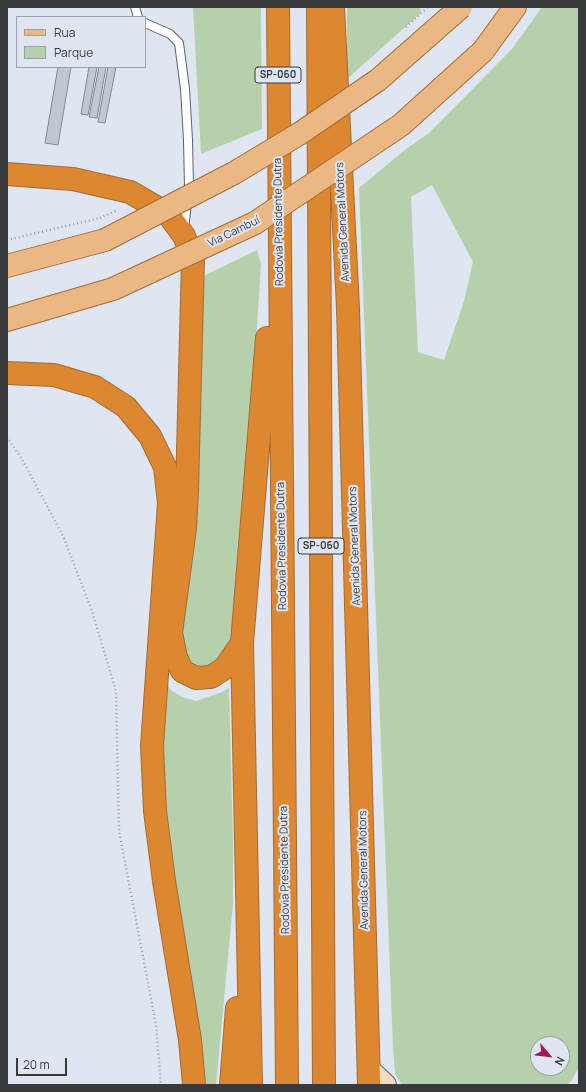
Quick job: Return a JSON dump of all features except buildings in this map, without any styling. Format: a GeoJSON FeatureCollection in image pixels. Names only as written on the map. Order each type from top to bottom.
{"type":"FeatureCollection","features":[{"type":"Feature","properties":{"kind":"highway","name":"Rodovia Presidente Dutra"},"geometry":{"type":"LineString","coordinates":[[278,7],[287,1085]]}},
{"type":"Feature","properties":{"kind":"highway","name":"SP-060"},"geometry":{"type":"LineString","coordinates":[[318,7],[324,1085]]}},
{"type":"Feature","properties":{"kind":"highway","name":"Avenida General Motors"},"geometry":{"type":"LineString","coordinates":[[333,7],[348,308],[369,1078]]}},
{"type":"Feature","properties":{"kind":"highway"},"geometry":{"type":"LineString","coordinates":[[251,1085],[242,643],[269,321],[278,143]]}},
{"type":"Feature","properties":{"kind":"highway"},"geometry":{"type":"LineString","coordinates":[[7,174],[73,179],[130,192],[168,214],[184,236],[193,259],[187,490],[185,528],[171,633],[176,657],[182,671],[196,678],[212,677],[225,668],[242,643]]}},
{"type":"Feature","properties":{"kind":"highway"},"geometry":{"type":"LineString","coordinates":[[7,373],[54,375],[95,387],[126,407],[150,436],[165,467],[169,503],[152,746],[154,789],[164,881],[190,1040],[194,1085]]}},
{"type":"Feature","properties":{"kind":"highway"},"geometry":{"type":"LineString","coordinates":[[230,1085],[248,883]]}},
{"type":"Feature","properties":{"kind":"main road"},"geometry":{"type":"LineString","coordinates":[[7,266],[105,240],[234,173],[299,134],[378,80],[461,7]]}},
{"type":"Feature","properties":{"kind":"main road","name":"Via Cambuí"},"geometry":{"type":"LineString","coordinates":[[7,320],[113,289],[255,223],[401,125],[483,51],[515,7]]}},
{"type":"Feature","properties":{"kind":"main road"},"geometry":{"type":"LineString","coordinates":[[369,1078],[385,1085]]}},
{"type":"Feature","properties":{"kind":"lane"},"geometry":{"type":"LineString","coordinates":[[146,23],[170,34],[179,43],[185,89],[188,140],[189,187],[184,236]]}},
{"type":"Feature","properties":{"kind":"path"},"geometry":{"type":"LineString","coordinates":[[404,29],[428,7]]}},
{"type":"Feature","properties":{"kind":"path"},"geometry":{"type":"LineString","coordinates":[[7,240],[100,218],[121,208]]}},
{"type":"Feature","properties":{"kind":"path"},"geometry":{"type":"LineString","coordinates":[[7,437],[22,459],[64,538],[92,611],[116,691],[119,831],[156,1025],[161,1085]]}},
{"type":"Feature","properties":{"kind":"green space"},"geometry":{"type":"Polygon","coordinates":[[[193,7],[261,7],[262,129],[201,154],[193,7]]]}},
{"type":"Feature","properties":{"kind":"green space"},"geometry":{"type":"Polygon","coordinates":[[[347,7],[420,7],[421,13],[347,79],[347,7]]]}},
{"type":"Feature","properties":{"kind":"green space"},"geometry":{"type":"Polygon","coordinates":[[[542,7],[579,7],[579,1067],[572,1080],[567,1085],[402,1085],[395,1074],[359,188],[406,149],[429,133],[512,49],[542,7]],[[432,185],[411,197],[418,352],[444,360],[464,301],[473,262],[432,185]]]}},
{"type":"Feature","properties":{"kind":"green space"},"geometry":{"type":"Polygon","coordinates":[[[257,250],[261,264],[240,598],[225,668],[182,671],[177,587],[197,279],[257,250]]]}},
{"type":"Feature","properties":{"kind":"green space"},"geometry":{"type":"Polygon","coordinates":[[[163,679],[171,690],[182,697],[196,701],[229,688],[233,904],[216,1085],[196,1085],[157,810],[163,679]]]}}]}
